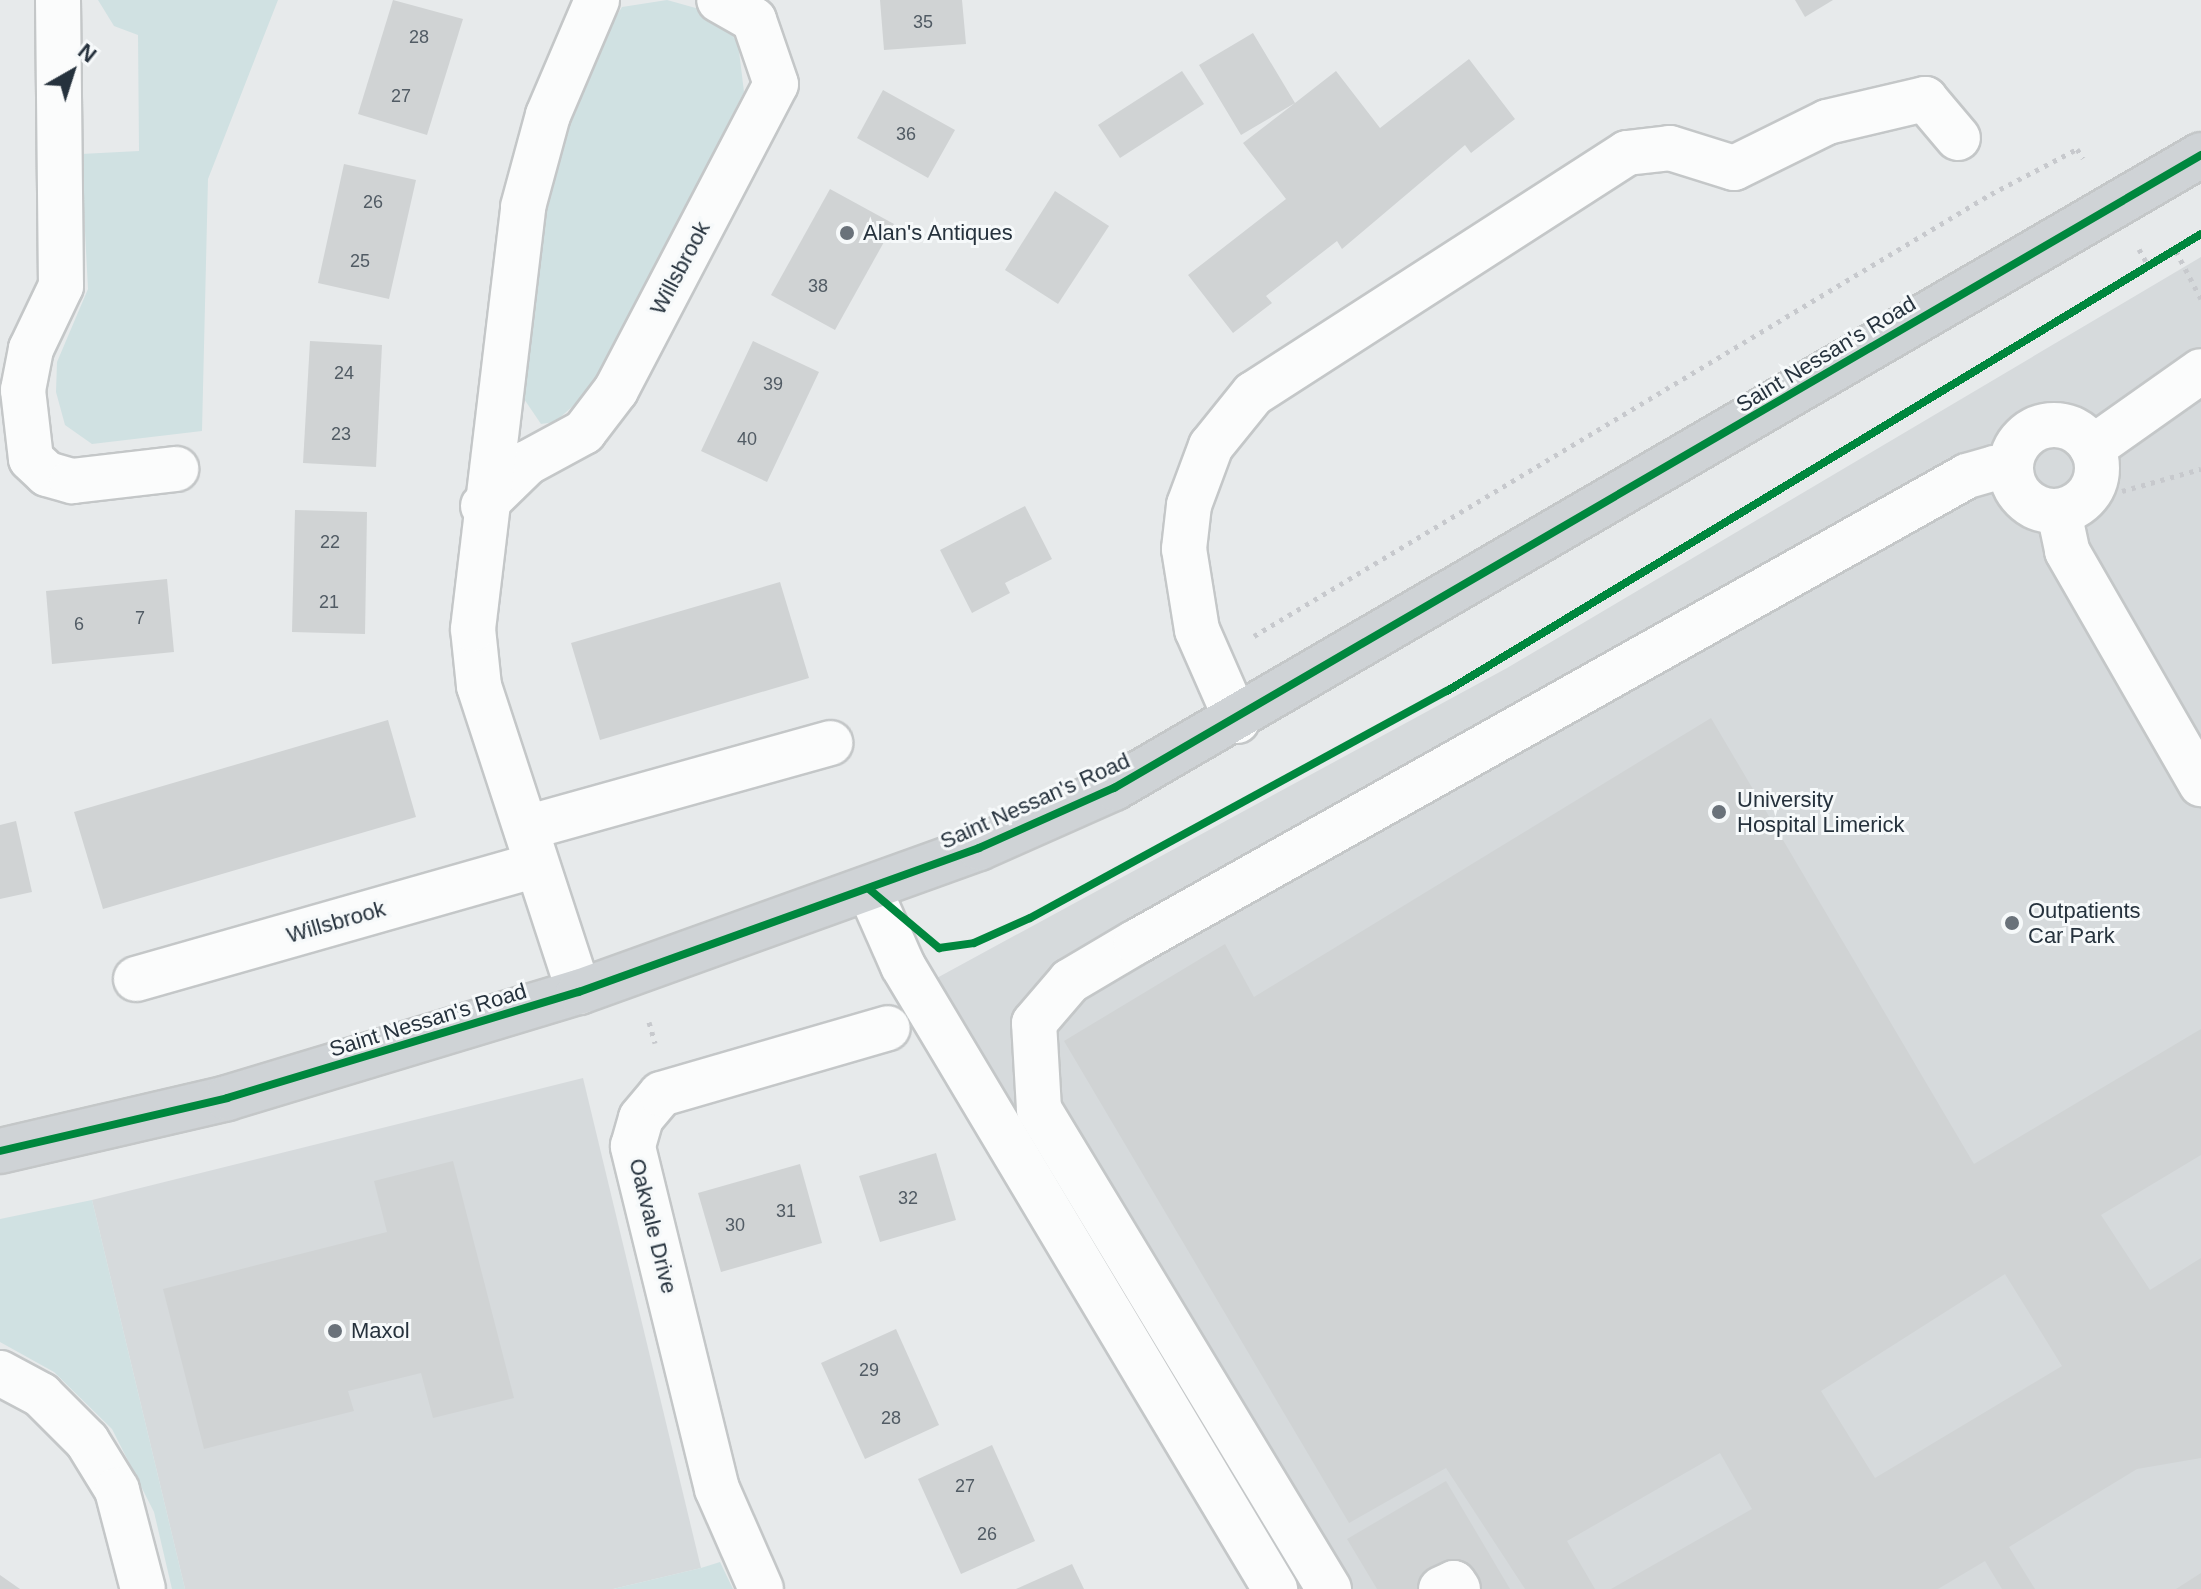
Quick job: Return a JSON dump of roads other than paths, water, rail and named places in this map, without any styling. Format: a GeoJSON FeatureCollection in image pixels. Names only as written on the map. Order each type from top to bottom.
{"type":"FeatureCollection","features":[{"type":"Feature","properties":{"kind":"main road","name":"Saint Nessan's Road"},"geometry":{"type":"LineString","coordinates":[[0,1151],[227,1098],[579,992],[869,889],[1114,788],[1237,721],[2201,155]]}},
{"type":"Feature","properties":{"kind":"street"},"geometry":{"type":"LineString","coordinates":[[58,0],[61,286],[31,349],[23,390],[31,459],[47,474],[72,481],[176,469]]}},
{"type":"Feature","properties":{"kind":"street"},"geometry":{"type":"LineString","coordinates":[[579,992],[479,686],[473,629],[483,506],[523,207],[548,115],[597,0]]}},
{"type":"Feature","properties":{"kind":"street","name":"Willsbrook"},"geometry":{"type":"LineString","coordinates":[[483,506],[527,463],[584,432],[616,390],[776,84],[754,20],[719,0]]}},
{"type":"Feature","properties":{"kind":"street"},"geometry":{"type":"LineString","coordinates":[[1237,721],[1209,663],[1184,549],[1189,505],[1228,418],[1253,394],[1627,153],[1670,148],[1734,168],[1827,122],[1925,99],[1958,138]]}},
{"type":"Feature","properties":{"kind":"street"},"geometry":{"type":"LineString","coordinates":[[2092,448],[2201,371]]}},
{"type":"Feature","properties":{"kind":"street"},"geometry":{"type":"LineString","coordinates":[[1329,1589],[1039,1109],[1034,1023],[1070,981],[1967,476],[1995,468],[2011,473],[2032,506],[2059,512],[2093,489],[2092,448],[2071,428],[2041,427],[2018,444],[2011,473]]}},
{"type":"Feature","properties":{"kind":"street"},"geometry":{"type":"LineString","coordinates":[[2059,512],[2067,551],[2201,784]]}},
{"type":"Feature","properties":{"kind":"street","name":"Willsbrook"},"geometry":{"type":"LineString","coordinates":[[136,979],[830,743]]}},
{"type":"Feature","properties":{"kind":"street"},"geometry":{"type":"LineString","coordinates":[[869,889],[903,966],[1275,1589]]}},
{"type":"Feature","properties":{"kind":"street","name":"Oakvale Drive"},"geometry":{"type":"LineString","coordinates":[[761,1589],[717,1489],[633,1146],[641,1118],[669,1092],[888,1028]]}},
{"type":"Feature","properties":{"kind":"street"},"geometry":{"type":"LineString","coordinates":[[0,1373],[41,1395],[87,1441],[117,1490],[143,1589]]}},
{"type":"Feature","properties":{"kind":"street"},"geometry":{"type":"LineString","coordinates":[[1441,1589],[1454,1583],[1458,1589]]}},
{"type":"Feature","properties":{"kind":"place","name":"Alan's Antiques"},"geometry":{"type":"Point","coordinates":[847,233]}},
{"type":"Feature","properties":{"kind":"place","name":"University Hospital Limerick"},"geometry":{"type":"Point","coordinates":[1719,812]}},
{"type":"Feature","properties":{"kind":"place","name":"Outpatients Car Park"},"geometry":{"type":"Point","coordinates":[2012,923]}},
{"type":"Feature","properties":{"kind":"place","name":"Maxol"},"geometry":{"type":"Point","coordinates":[335,1331]}}]}
